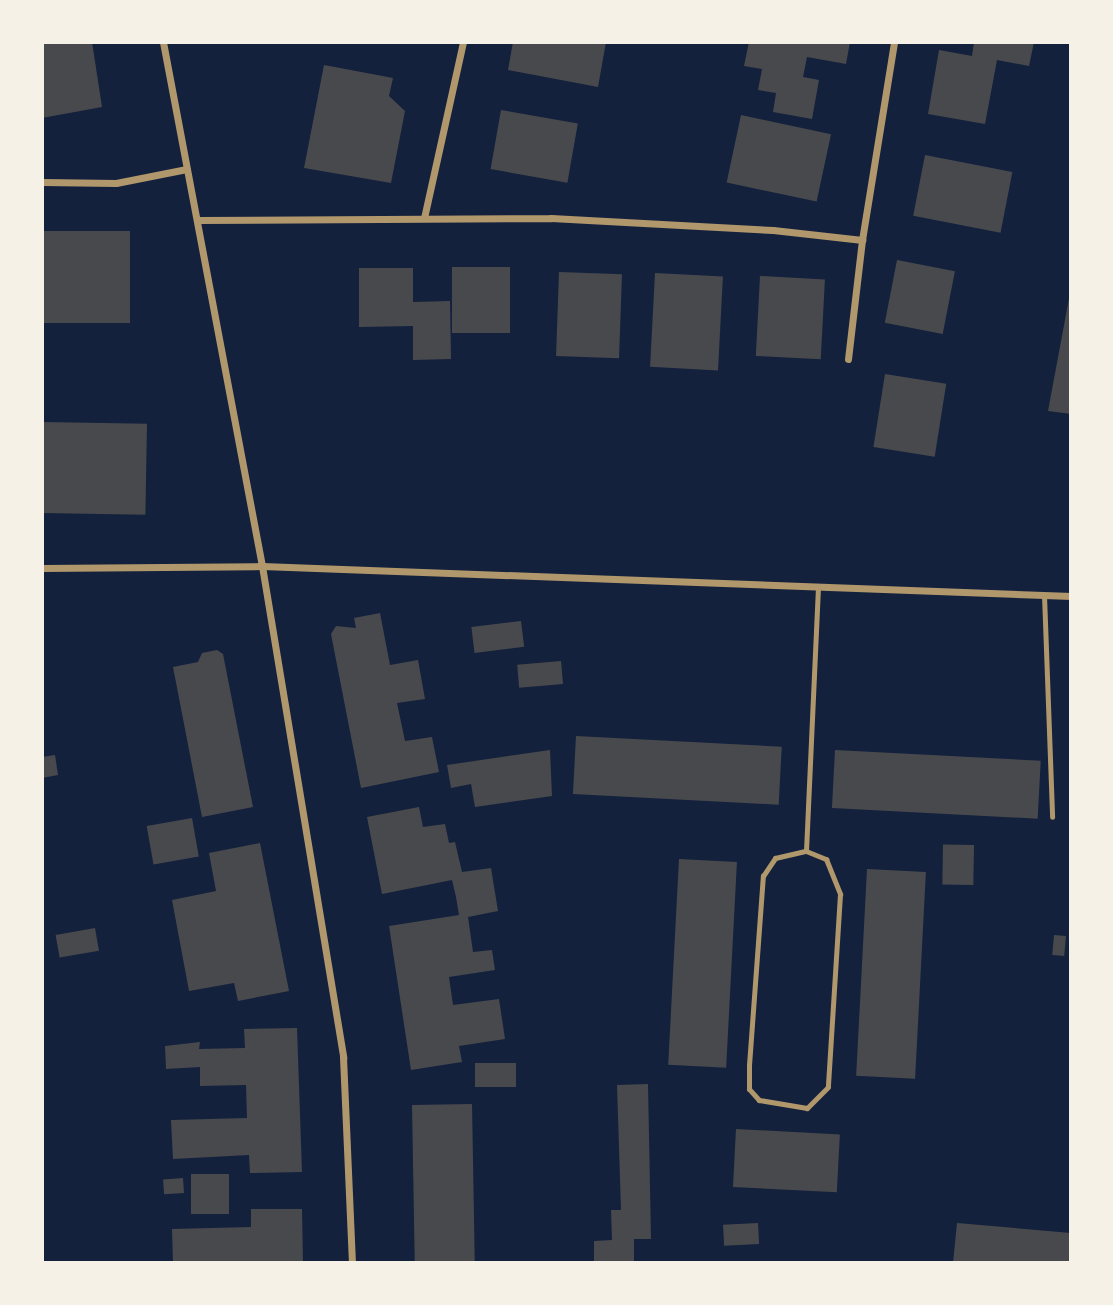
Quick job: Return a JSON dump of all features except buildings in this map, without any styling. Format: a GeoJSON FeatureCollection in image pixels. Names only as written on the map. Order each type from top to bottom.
{"type":"FeatureCollection","features":[{"type":"Feature","properties":{"kind":"street"},"geometry":{"type":"LineString","coordinates":[[163,42],[262,566],[343,1058],[352,1263]]}},
{"type":"Feature","properties":{"kind":"street"},"geometry":{"type":"LineString","coordinates":[[424,218],[463,42]]}},
{"type":"Feature","properties":{"kind":"street"},"geometry":{"type":"LineString","coordinates":[[848,359],[862,240],[894,42]]}},
{"type":"Feature","properties":{"kind":"street"},"geometry":{"type":"LineString","coordinates":[[42,182],[116,183],[187,169]]}},
{"type":"Feature","properties":{"kind":"street"},"geometry":{"type":"LineString","coordinates":[[197,220],[551,218],[773,230],[862,240]]}},
{"type":"Feature","properties":{"kind":"street"},"geometry":{"type":"LineString","coordinates":[[42,568],[262,566],[1071,596]]}},
{"type":"Feature","properties":{"kind":"lane"},"geometry":{"type":"LineString","coordinates":[[806,851],[818,587]]}},
{"type":"Feature","properties":{"kind":"lane"},"geometry":{"type":"LineString","coordinates":[[1044,595],[1052,817]]}},
{"type":"Feature","properties":{"kind":"lane"},"geometry":{"type":"LineString","coordinates":[[806,851],[826,859],[840,894],[828,1087],[807,1108],[759,1100],[749,1089],[763,876],[775,858],[806,851]]}}]}
